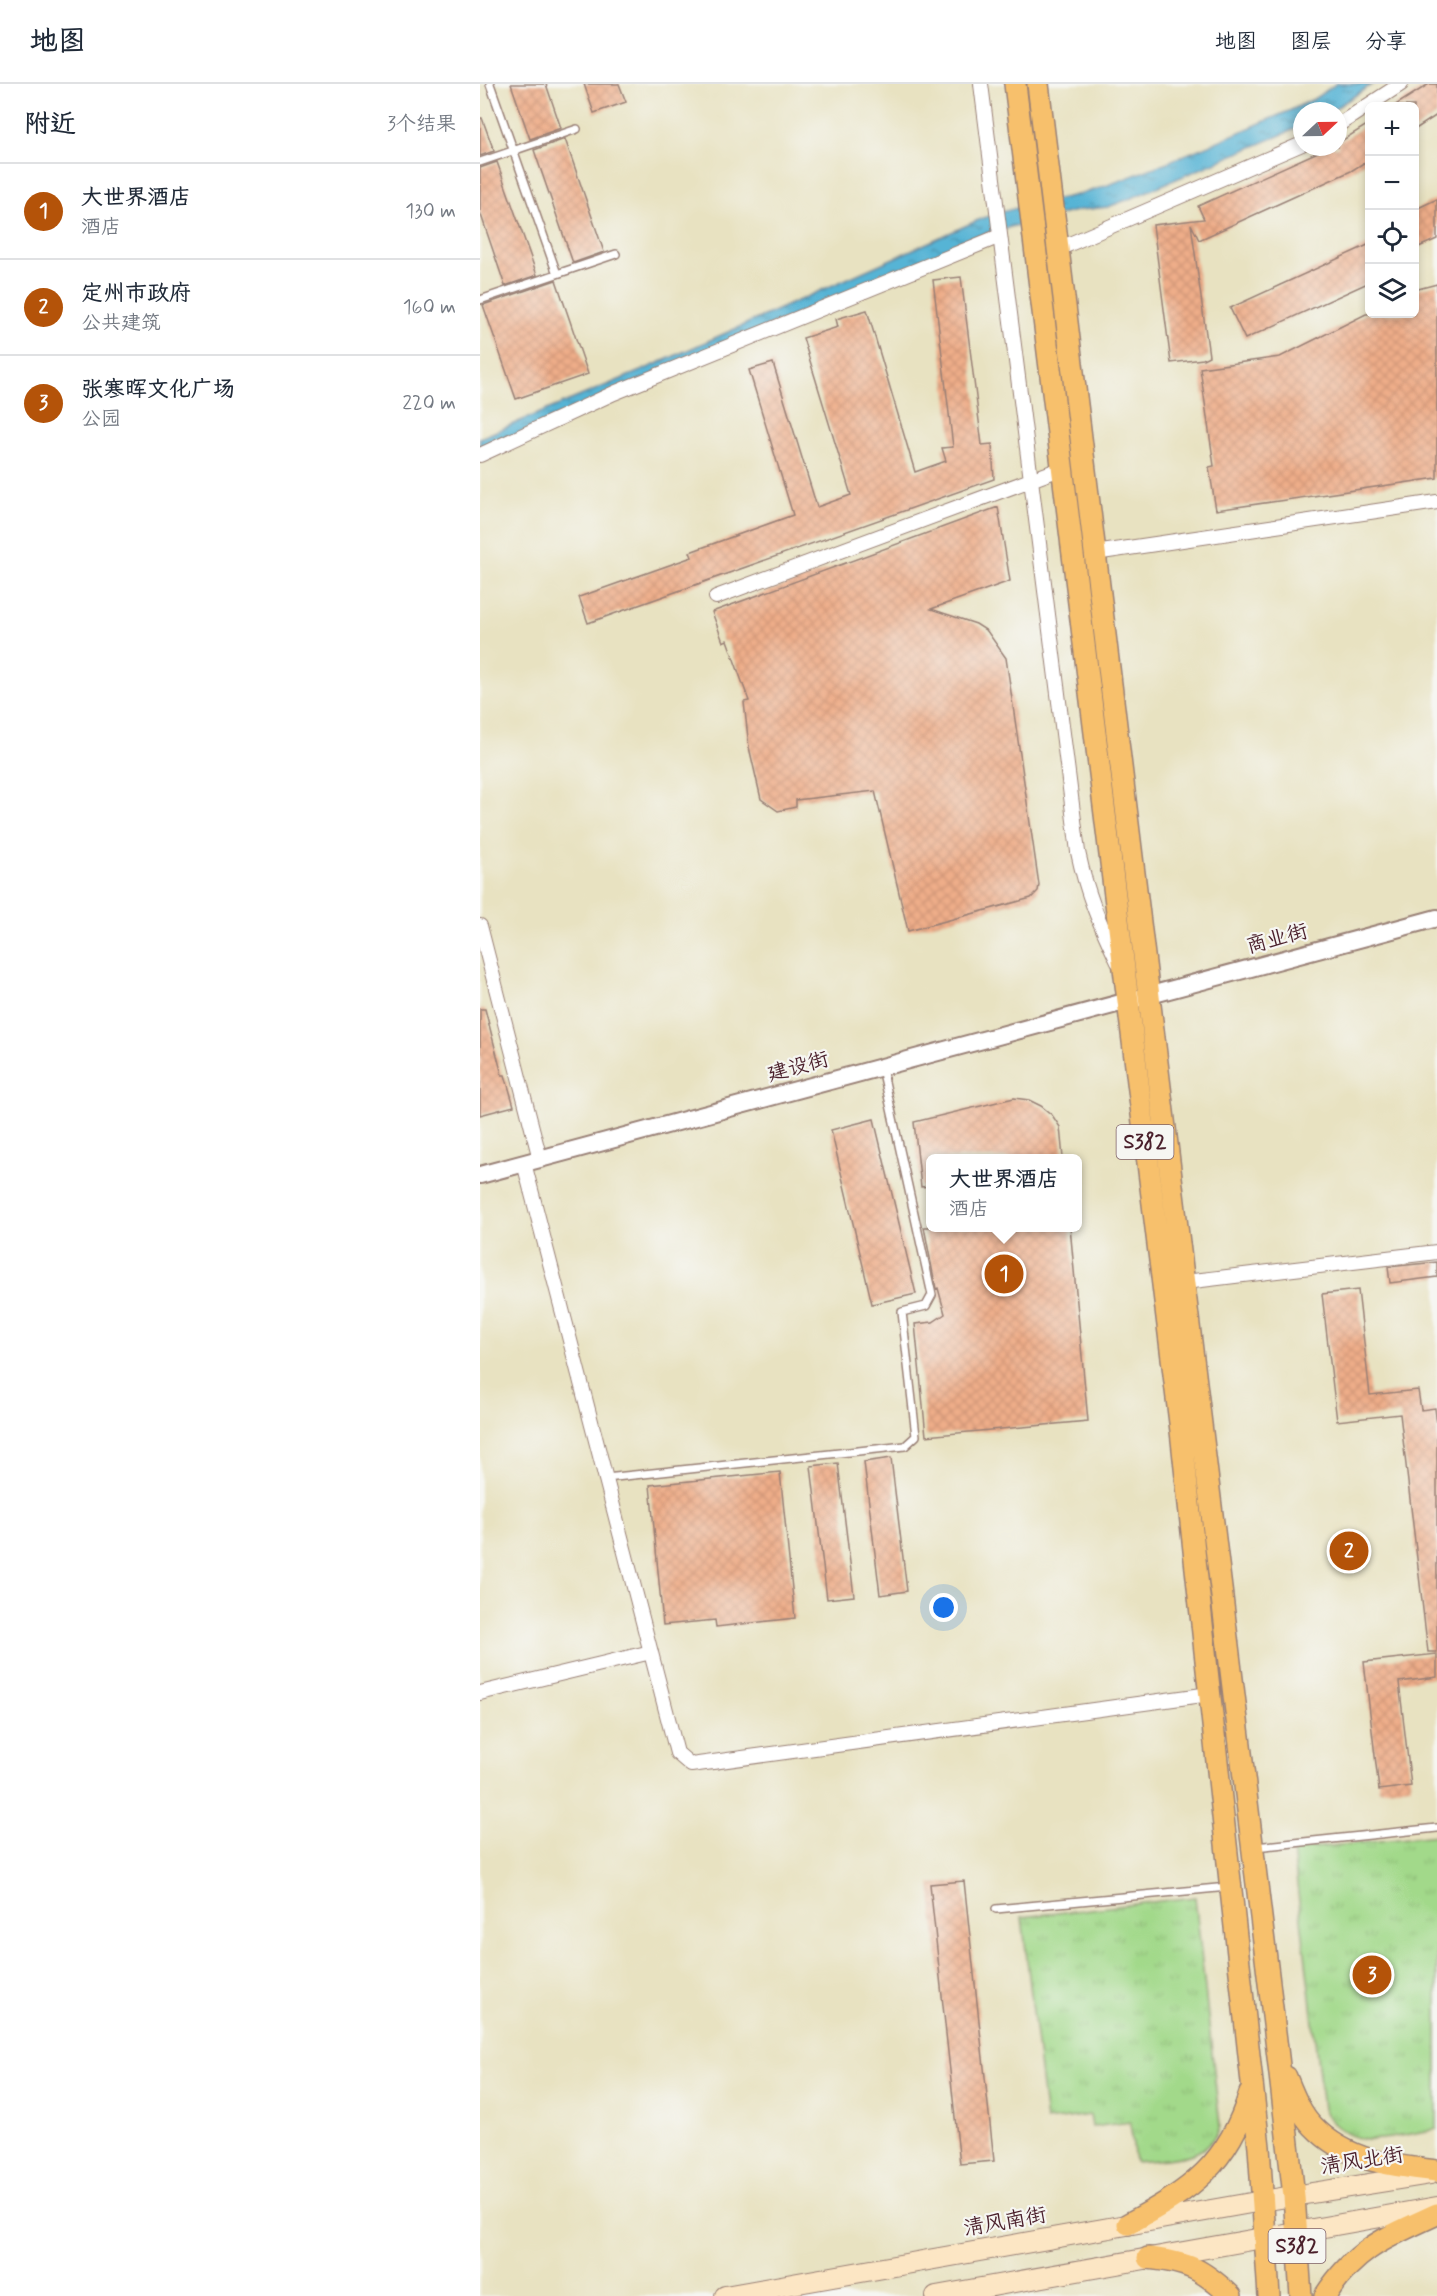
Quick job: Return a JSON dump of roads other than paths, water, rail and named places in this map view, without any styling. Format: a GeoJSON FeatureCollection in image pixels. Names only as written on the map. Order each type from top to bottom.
{"type":"FeatureCollection","features":[{"type":"Feature","properties":{"kind":"main road","name":"S382"},"geometry":{"type":"LineString","coordinates":[[1016,84],[1178,1408],[1252,2087],[1269,2296]]}},
{"type":"Feature","properties":{"kind":"main road","name":"S382"},"geometry":{"type":"LineString","coordinates":[[1038,84],[1278,2058],[1294,2196],[1301,2296]]}},
{"type":"Feature","properties":{"kind":"main road"},"geometry":{"type":"LineString","coordinates":[[1278,2058],[1300,2107],[1312,2125],[1334,2143],[1370,2161],[1437,2172]]}},
{"type":"Feature","properties":{"kind":"main road"},"geometry":{"type":"LineString","coordinates":[[1128,2224],[1161,2206],[1204,2175],[1237,2129],[1252,2087]]}},
{"type":"Feature","properties":{"kind":"main road","name":"清风北街"},"geometry":{"type":"LineString","coordinates":[[1294,2196],[1437,2172]]}},
{"type":"Feature","properties":{"kind":"main road","name":"清风南街"},"geometry":{"type":"LineString","coordinates":[[725,2296],[1294,2196]]}},
{"type":"Feature","properties":{"kind":"main road"},"geometry":{"type":"LineString","coordinates":[[936,2296],[1437,2207]]}},
{"type":"Feature","properties":{"kind":"main road"},"geometry":{"type":"LineString","coordinates":[[1325,2296],[1339,2275],[1361,2254],[1394,2233],[1437,2214]]}},
{"type":"Feature","properties":{"kind":"main road"},"geometry":{"type":"LineString","coordinates":[[1148,2258],[1171,2260],[1195,2268],[1214,2280],[1231,2296]]}},
{"type":"Feature","properties":{"kind":"street"},"geometry":{"type":"LineString","coordinates":[[981,84],[1078,852],[1096,916],[1125,975]]}},
{"type":"Feature","properties":{"kind":"street"},"geometry":{"type":"LineString","coordinates":[[1347,119],[1401,84]]}},
{"type":"Feature","properties":{"kind":"street"},"geometry":{"type":"LineString","coordinates":[[1058,249],[1293,148]]}},
{"type":"Feature","properties":{"kind":"street"},"geometry":{"type":"LineString","coordinates":[[480,455],[614,393],[1000,236]]}},
{"type":"Feature","properties":{"kind":"street"},"geometry":{"type":"LineString","coordinates":[[716,597],[1063,468]]}},
{"type":"Feature","properties":{"kind":"street"},"geometry":{"type":"LineString","coordinates":[[1095,552],[1437,502]]}},
{"type":"Feature","properties":{"kind":"street","name":"商业街"},"geometry":{"type":"LineString","coordinates":[[1128,1002],[1437,918]]}},
{"type":"Feature","properties":{"kind":"street"},"geometry":{"type":"LineString","coordinates":[[480,926],[606,1478],[677,1753],[691,1765],[1209,1694]]}},
{"type":"Feature","properties":{"kind":"street","name":"建设街"},"geometry":{"type":"LineString","coordinates":[[480,1175],[1128,1002]]}},
{"type":"Feature","properties":{"kind":"street"},"geometry":{"type":"LineString","coordinates":[[1185,1282],[1437,1252]]}},
{"type":"Feature","properties":{"kind":"street"},"geometry":{"type":"LineString","coordinates":[[480,1693],[651,1652]]}},
{"type":"Feature","properties":{"kind":"lane"},"geometry":{"type":"LineString","coordinates":[[490,84],[557,274]]}},
{"type":"Feature","properties":{"kind":"lane"},"geometry":{"type":"LineString","coordinates":[[480,162],[577,129]]}},
{"type":"Feature","properties":{"kind":"lane"},"geometry":{"type":"LineString","coordinates":[[480,300],[616,254]]}},
{"type":"Feature","properties":{"kind":"lane"},"geometry":{"type":"LineString","coordinates":[[606,1478],[905,1446],[916,1436],[902,1312],[926,1306],[932,1296],[882,1068]]}},
{"type":"Feature","properties":{"kind":"lane"},"geometry":{"type":"LineString","coordinates":[[1252,1847],[1437,1828]]}},
{"type":"Feature","properties":{"kind":"lane"},"geometry":{"type":"LineString","coordinates":[[996,1909],[1231,1887]]}},
{"type":"Feature","properties":{"kind":"water"},"geometry":{"type":"Polygon","coordinates":[[[1336,84],[1373,84],[1345,102],[1308,102],[1336,84]]]}},
{"type":"Feature","properties":{"kind":"water"},"geometry":{"type":"Polygon","coordinates":[[[1293,109],[1293,130],[1129,199],[1108,207],[1080,210],[990,232],[480,450],[480,438],[643,370],[983,218],[1010,209],[1094,190],[1293,109]]]}},
{"type":"Feature","properties":{"kind":"place","name":"大世界酒店"},"geometry":{"type":"Point","coordinates":[1004,1274]}},
{"type":"Feature","properties":{"kind":"place","name":"定州市政府"},"geometry":{"type":"Point","coordinates":[1349,1551]}},
{"type":"Feature","properties":{"kind":"place","name":"张寒晖文化广场"},"geometry":{"type":"Point","coordinates":[1372,1975]}}]}
